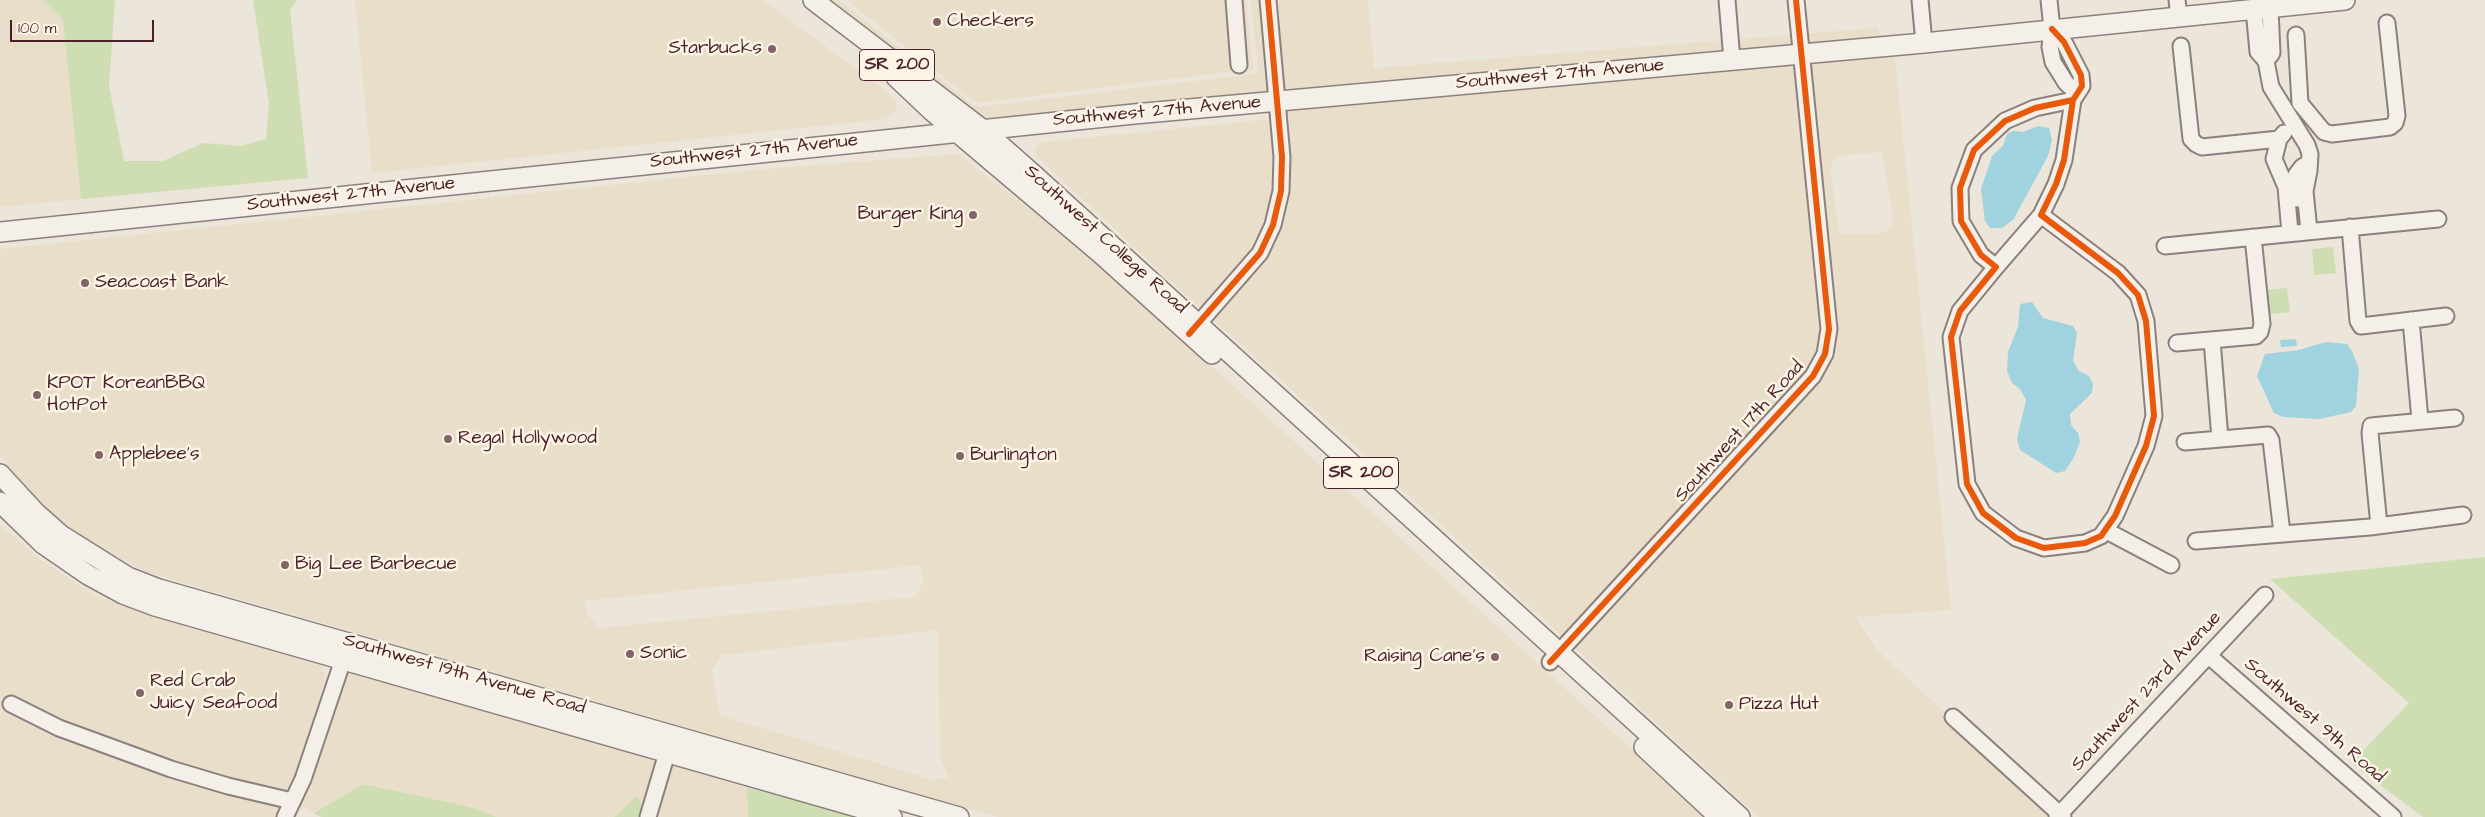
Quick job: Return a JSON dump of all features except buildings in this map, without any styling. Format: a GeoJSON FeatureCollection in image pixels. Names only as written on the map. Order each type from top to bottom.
{"type":"FeatureCollection","features":[{"type":"Feature","properties":{"kind":"main road","name":"Southwest College Road"},"geometry":{"type":"LineString","coordinates":[[802,0],[854,37],[932,111],[1193,329]]}},
{"type":"Feature","properties":{"kind":"main road","name":"Southwest College Road"},"geometry":{"type":"LineString","coordinates":[[813,0],[982,130],[1193,329],[1554,657],[1740,817]]}},
{"type":"Feature","properties":{"kind":"main road","name":"Southwest 27th Avenue"},"geometry":{"type":"LineString","coordinates":[[0,232],[957,132],[1924,43],[2052,29],[2178,8],[2262,8],[2345,0]]}},
{"type":"Feature","properties":{"kind":"main road","name":"Southwest 19th Avenue Road"},"geometry":{"type":"LineString","coordinates":[[0,474],[35,512],[61,536],[128,577],[169,592],[349,642],[670,743],[892,817]]}},
{"type":"Feature","properties":{"kind":"main road","name":"Southwest 19th Avenue Road"},"geometry":{"type":"LineString","coordinates":[[0,502],[42,544],[88,575],[123,594],[155,606],[343,660],[959,817]]}},
{"type":"Feature","properties":{"kind":"main road"},"geometry":{"type":"LineString","coordinates":[[24,527],[38,528],[86,561],[95,558]]}},
{"type":"Feature","properties":{"kind":"main road"},"geometry":{"type":"LineString","coordinates":[[88,575],[98,568],[154,591],[169,592]]}},
{"type":"Feature","properties":{"kind":"main road","name":"Southwest College Road"},"geometry":{"type":"LineString","coordinates":[[1554,657],[1719,817]]}},
{"type":"Feature","properties":{"kind":"street"},"geometry":{"type":"LineString","coordinates":[[1234,0],[1239,65]]}},
{"type":"Feature","properties":{"kind":"street"},"geometry":{"type":"LineString","coordinates":[[1193,329],[1260,253],[1273,225],[1281,191],[1282,157],[1268,0]]}},
{"type":"Feature","properties":{"kind":"street"},"geometry":{"type":"LineString","coordinates":[[1727,0],[1732,60]]}},
{"type":"Feature","properties":{"kind":"street","name":"Southwest 17th Road"},"geometry":{"type":"LineString","coordinates":[[1554,657],[1813,376],[1825,354],[1829,329],[1796,0]]}},
{"type":"Feature","properties":{"kind":"street"},"geometry":{"type":"LineString","coordinates":[[1920,0],[1924,43]]}},
{"type":"Feature","properties":{"kind":"street"},"geometry":{"type":"LineString","coordinates":[[2049,0],[2052,29],[2050,47],[2053,62],[2075,96]]}},
{"type":"Feature","properties":{"kind":"street"},"geometry":{"type":"LineString","coordinates":[[2262,8],[2272,53],[2266,61],[2271,87],[2307,145],[2310,163],[2305,191],[2310,231]]}},
{"type":"Feature","properties":{"kind":"street"},"geometry":{"type":"LineString","coordinates":[[2296,35],[2300,103],[2324,132],[2332,134],[2390,127],[2396,123],[2397,116],[2387,23]]}},
{"type":"Feature","properties":{"kind":"street"},"geometry":{"type":"LineString","coordinates":[[2041,215],[2118,274],[2138,295],[2146,321],[2154,416],[2146,446],[2115,516],[2101,536],[2085,542],[2044,548],[2016,538],[1983,513],[1967,484],[1953,377],[1951,337],[1960,310],[2041,215],[2056,184],[2064,160],[2075,96],[2082,86],[2075,64],[2064,42],[2052,29]]}},
{"type":"Feature","properties":{"kind":"street"},"geometry":{"type":"LineString","coordinates":[[2181,46],[2191,139],[2196,144],[2202,147],[2279,139]]}},
{"type":"Feature","properties":{"kind":"street"},"geometry":{"type":"LineString","coordinates":[[2060,73],[2075,64]]}},
{"type":"Feature","properties":{"kind":"street"},"geometry":{"type":"LineString","coordinates":[[1996,267],[1981,255],[1961,221],[1960,188],[1974,150],[2005,121],[2035,108],[2075,96]]}},
{"type":"Feature","properties":{"kind":"street"},"geometry":{"type":"LineString","coordinates":[[2290,233],[2286,187],[2274,164],[2274,154],[2288,117],[2300,103]]}},
{"type":"Feature","properties":{"kind":"street"},"geometry":{"type":"LineString","coordinates":[[2165,246],[2438,219]]}},
{"type":"Feature","properties":{"kind":"street"},"geometry":{"type":"LineString","coordinates":[[2350,227],[2358,321],[2361,326],[2446,316]]}},
{"type":"Feature","properties":{"kind":"street"},"geometry":{"type":"LineString","coordinates":[[2177,343],[2256,336],[2260,332],[2262,324],[2253,237]]}},
{"type":"Feature","properties":{"kind":"street"},"geometry":{"type":"LineString","coordinates":[[2411,320],[2420,420]]}},
{"type":"Feature","properties":{"kind":"street"},"geometry":{"type":"LineString","coordinates":[[2212,340],[2220,439]]}},
{"type":"Feature","properties":{"kind":"street"},"geometry":{"type":"LineString","coordinates":[[2379,526],[2370,433],[2371,426],[2455,418]]}},
{"type":"Feature","properties":{"kind":"street"},"geometry":{"type":"LineString","coordinates":[[2186,442],[2261,434],[2268,435],[2271,440],[2282,533]]}},
{"type":"Feature","properties":{"kind":"street"},"geometry":{"type":"LineString","coordinates":[[2196,541],[2379,526],[2463,515]]}},
{"type":"Feature","properties":{"kind":"street"},"geometry":{"type":"LineString","coordinates":[[2106,530],[2171,565]]}},
{"type":"Feature","properties":{"kind":"street","name":"Southwest 23rd Avenue"},"geometry":{"type":"LineString","coordinates":[[2060,816],[2265,595]]}},
{"type":"Feature","properties":{"kind":"street"},"geometry":{"type":"LineString","coordinates":[[285,817],[303,779],[349,642]]}},
{"type":"Feature","properties":{"kind":"street","name":"Southwest 9th Road"},"geometry":{"type":"LineString","coordinates":[[2209,656],[2393,817]]}},
{"type":"Feature","properties":{"kind":"street"},"geometry":{"type":"LineString","coordinates":[[10,704],[59,728],[171,769],[292,802]]}},
{"type":"Feature","properties":{"kind":"street"},"geometry":{"type":"LineString","coordinates":[[1953,717],[2060,816]]}},
{"type":"Feature","properties":{"kind":"street"},"geometry":{"type":"LineString","coordinates":[[648,817],[670,743]]}},
{"type":"Feature","properties":{"kind":"shaded area"},"geometry":{"type":"Polygon","coordinates":[[[0,0],[43,0],[63,19],[81,199],[0,207],[0,0]]]}},
{"type":"Feature","properties":{"kind":"shaded area"},"geometry":{"type":"Polygon","coordinates":[[[355,0],[762,0],[884,89],[895,100],[897,105],[896,111],[885,119],[372,173],[355,0]]]}},
{"type":"Feature","properties":{"kind":"shaded area"},"geometry":{"type":"Polygon","coordinates":[[[828,0],[839,0],[976,107],[1253,74],[1258,69],[1251,0],[1262,0],[1272,97],[991,123],[828,0]]]}},
{"type":"Feature","properties":{"kind":"shaded area"},"geometry":{"type":"Polygon","coordinates":[[[847,0],[1246,0],[1253,69],[976,103],[847,0]]]}},
{"type":"Feature","properties":{"kind":"shaded area"},"geometry":{"type":"Polygon","coordinates":[[[1273,0],[1368,0],[1374,68],[1877,28],[1885,42],[1283,96],[1273,0]]]}},
{"type":"Feature","properties":{"kind":"shaded area"},"geometry":{"type":"Polygon","coordinates":[[[1891,51],[1895,58],[1951,610],[1856,617],[1878,651],[2059,817],[1759,817],[1346,438],[1211,318],[1278,226],[1284,105],[1891,51]],[[1882,152],[1842,155],[1833,161],[1831,172],[1839,234],[1874,234],[1887,231],[1892,227],[1893,213],[1882,152]]]}},
{"type":"Feature","properties":{"kind":"shaded area"},"geometry":{"type":"Polygon","coordinates":[[[1271,119],[1276,157],[1276,191],[1268,224],[1255,251],[1203,311],[1036,156],[1036,147],[1043,142],[1271,119]]]}},
{"type":"Feature","properties":{"kind":"shaded area"},"geometry":{"type":"Polygon","coordinates":[[[958,154],[1092,257],[1706,817],[998,817],[146,572],[83,538],[45,508],[13,473],[0,454],[0,249],[754,170],[958,154]],[[920,565],[585,601],[587,614],[600,628],[916,597],[924,580],[920,565]],[[938,630],[722,655],[712,669],[719,715],[933,780],[949,777],[940,757],[938,630]]]}},
{"type":"Feature","properties":{"kind":"shaded area"},"geometry":{"type":"Polygon","coordinates":[[[0,525],[40,559],[97,597],[322,666],[325,677],[298,777],[279,817],[0,817],[0,525]]]}},
{"type":"Feature","properties":{"kind":"shaded area"},"geometry":{"type":"Polygon","coordinates":[[[347,667],[747,788],[748,817],[649,817],[637,797],[614,817],[497,817],[470,807],[364,784],[314,813],[305,808],[298,810],[293,817],[347,667]]]}},
{"type":"Feature","properties":{"kind":"green space"},"geometry":{"type":"Polygon","coordinates":[[[43,0],[115,0],[109,86],[124,161],[163,161],[203,143],[241,146],[266,139],[269,104],[253,0],[297,0],[290,10],[308,178],[81,199],[63,20],[43,0]]]}},
{"type":"Feature","properties":{"kind":"green space"},"geometry":{"type":"Polygon","coordinates":[[[2333,247],[2336,273],[2314,275],[2312,249],[2333,247]]]}},
{"type":"Feature","properties":{"kind":"green space"},"geometry":{"type":"Polygon","coordinates":[[[2287,288],[2290,312],[2269,314],[2267,290],[2287,288]]]}},
{"type":"Feature","properties":{"kind":"green space"},"geometry":{"type":"Polygon","coordinates":[[[2485,557],[2485,817],[2423,817],[2351,763],[2409,703],[2270,579],[2485,557]]]}},
{"type":"Feature","properties":{"kind":"green space"},"geometry":{"type":"Polygon","coordinates":[[[364,784],[470,807],[497,817],[321,817],[314,813],[364,784]]]}},
{"type":"Feature","properties":{"kind":"green space"},"geometry":{"type":"Polygon","coordinates":[[[747,788],[854,814],[854,817],[748,817],[747,788]]]}},
{"type":"Feature","properties":{"kind":"green space"},"geometry":{"type":"Polygon","coordinates":[[[637,796],[649,817],[614,817],[637,796]]]}},
{"type":"Feature","properties":{"kind":"water"},"geometry":{"type":"Polygon","coordinates":[[[2038,126],[2049,128],[2052,140],[2048,156],[2013,220],[2002,228],[1990,228],[1985,221],[1981,189],[1992,156],[2003,146],[2007,134],[2013,131],[2023,132],[2038,126]]]}},
{"type":"Feature","properties":{"kind":"water"},"geometry":{"type":"Polygon","coordinates":[[[2032,302],[2043,318],[2073,326],[2077,333],[2073,361],[2079,371],[2089,376],[2093,384],[2092,393],[2070,414],[2071,425],[2078,433],[2080,442],[2073,459],[2065,471],[2056,473],[2020,450],[2017,439],[2026,400],[2020,389],[2012,383],[2007,371],[2008,352],[2018,327],[2020,304],[2032,302]]]}},
{"type":"Feature","properties":{"kind":"water"},"geometry":{"type":"Polygon","coordinates":[[[2296,339],[2297,346],[2281,347],[2280,340],[2296,339]]]}},
{"type":"Feature","properties":{"kind":"water"},"geometry":{"type":"Polygon","coordinates":[[[2326,342],[2347,344],[2352,351],[2359,369],[2356,406],[2351,412],[2319,419],[2283,417],[2274,413],[2257,376],[2265,354],[2299,350],[2326,342]]]}},
{"type":"Feature","properties":{"kind":"cycle path"},"geometry":{"type":"LineString","coordinates":[[1189,334],[1260,253],[1273,225],[1281,191],[1282,157],[1268,0]]}},
{"type":"Feature","properties":{"kind":"cycle path"},"geometry":{"type":"LineString","coordinates":[[1550,662],[1813,376],[1825,354],[1829,329],[1796,0]]}},
{"type":"Feature","properties":{"kind":"cycle path"},"geometry":{"type":"LineString","coordinates":[[2052,29],[2064,42],[2081,75],[2082,86],[2073,100],[2035,108],[2005,121],[1974,150],[1960,188],[1961,221],[1981,255],[1996,267],[1960,311],[1951,337],[1967,484],[1983,513],[2016,538],[2044,548],[2085,543],[2101,536],[2115,516],[2146,446],[2154,416],[2146,321],[2138,295],[2118,273],[2041,215],[2056,184],[2064,160],[2073,100]]}},
{"type":"Feature","properties":{"kind":"place","name":"Checkers"},"geometry":{"type":"Point","coordinates":[937,22]}},
{"type":"Feature","properties":{"kind":"place","name":"Starbucks"},"geometry":{"type":"Point","coordinates":[772,49]}},
{"type":"Feature","properties":{"kind":"place","name":"Burger King"},"geometry":{"type":"Point","coordinates":[973,215]}},
{"type":"Feature","properties":{"kind":"place","name":"Seacoast Bank"},"geometry":{"type":"Point","coordinates":[85,283]}},
{"type":"Feature","properties":{"kind":"place","name":"KPOT KoreanBBQ HotPot"},"geometry":{"type":"Point","coordinates":[37,395]}},
{"type":"Feature","properties":{"kind":"place","name":"Regal Hollywood"},"geometry":{"type":"Point","coordinates":[448,439]}},
{"type":"Feature","properties":{"kind":"place","name":"Applebee's"},"geometry":{"type":"Point","coordinates":[99,455]}},
{"type":"Feature","properties":{"kind":"place","name":"Burlington"},"geometry":{"type":"Point","coordinates":[960,456]}},
{"type":"Feature","properties":{"kind":"place","name":"Big Lee Barbecue"},"geometry":{"type":"Point","coordinates":[285,565]}},
{"type":"Feature","properties":{"kind":"place","name":"Sonic"},"geometry":{"type":"Point","coordinates":[630,654]}},
{"type":"Feature","properties":{"kind":"place","name":"Raising Cane's"},"geometry":{"type":"Point","coordinates":[1495,657]}},
{"type":"Feature","properties":{"kind":"place","name":"Red Crab Juicy Seafood"},"geometry":{"type":"Point","coordinates":[140,693]}},
{"type":"Feature","properties":{"kind":"place","name":"Pizza Hut"},"geometry":{"type":"Point","coordinates":[1729,705]}}]}
